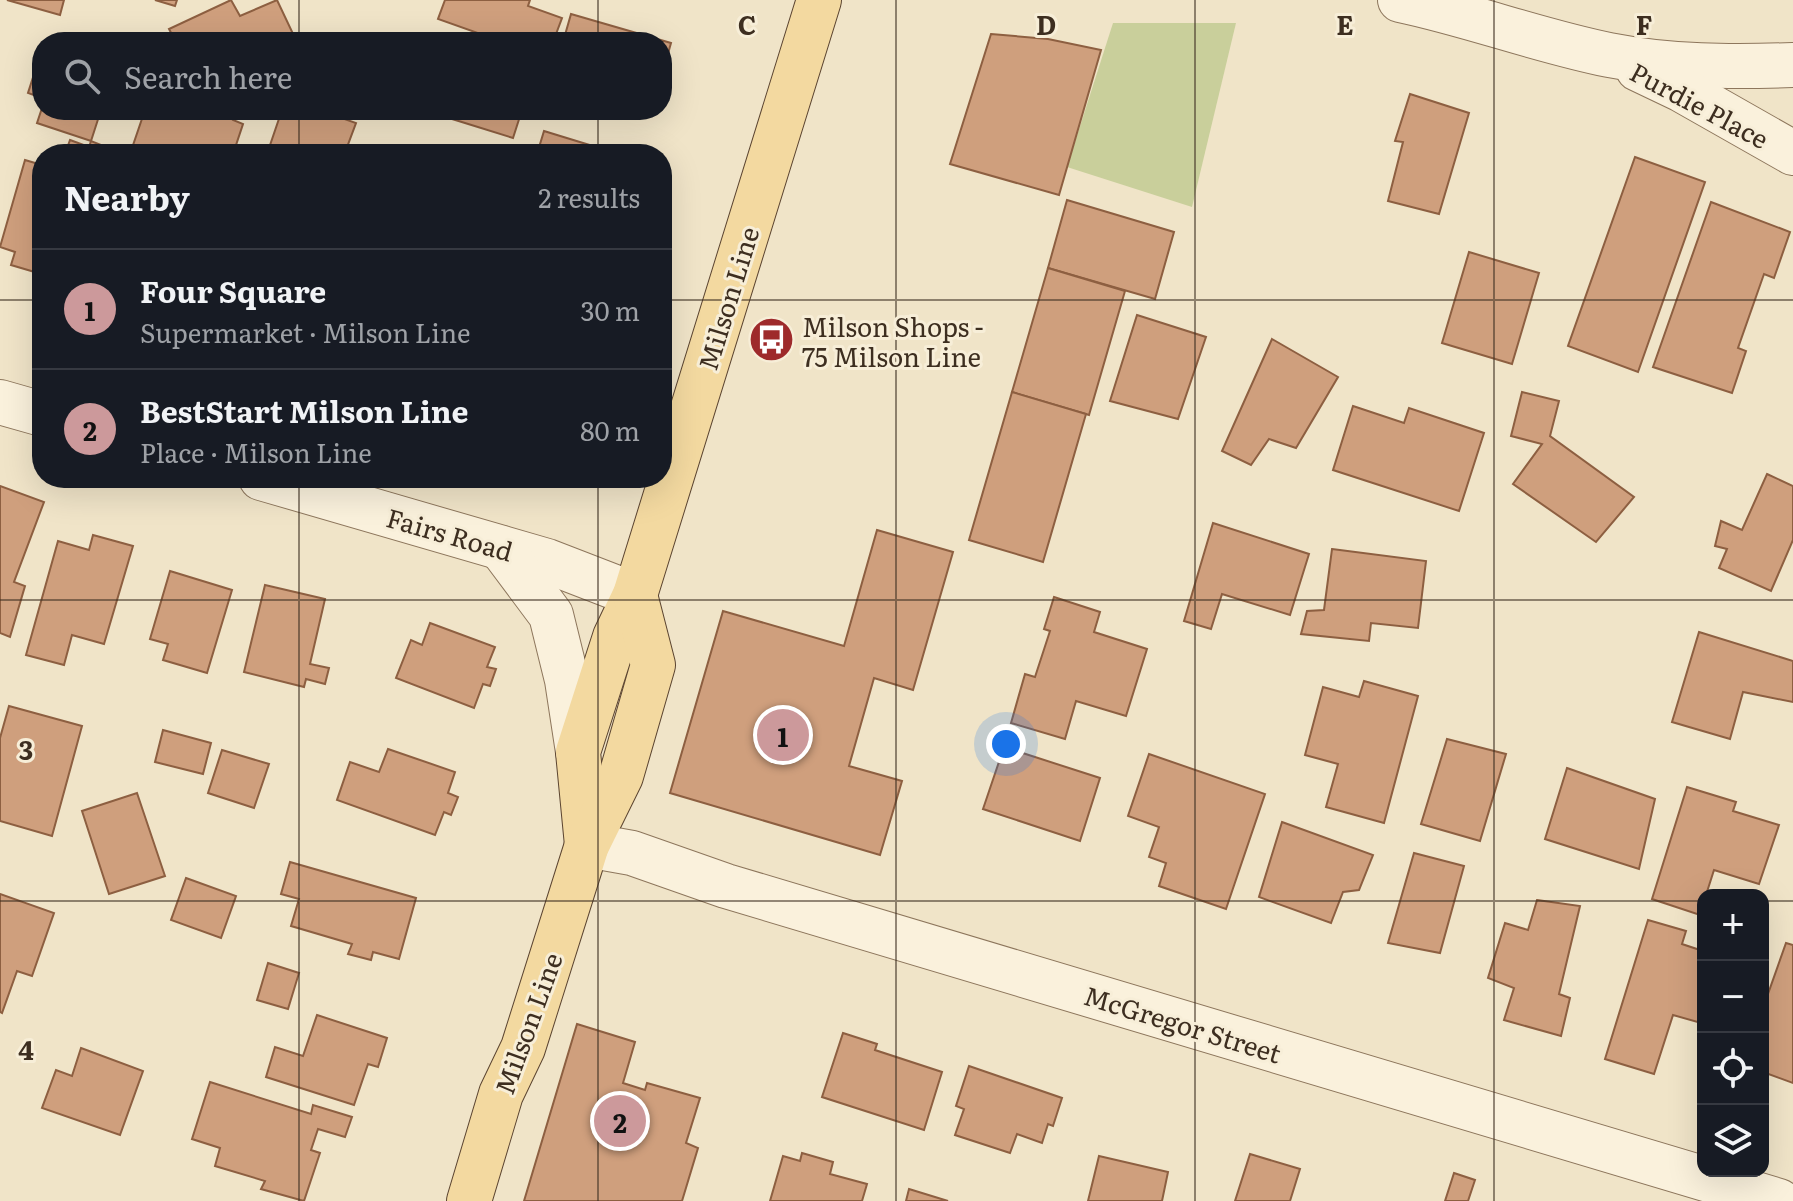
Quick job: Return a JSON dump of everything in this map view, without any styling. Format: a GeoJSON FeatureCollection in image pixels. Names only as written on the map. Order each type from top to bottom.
{"type":"FeatureCollection","features":[{"type":"Feature","properties":{"kind":"main road","name":"Milson Line"},"geometry":{"type":"LineString","coordinates":[[672,475],[819,0]]}},
{"type":"Feature","properties":{"kind":"main road","name":"Milson Line"},"geometry":{"type":"LineString","coordinates":[[587,845],[578,752],[615,637],[635,595],[668,488]]}},
{"type":"Feature","properties":{"kind":"main road","name":"Milson Line"},"geometry":{"type":"LineString","coordinates":[[469,1201],[501,1094],[523,1048],[587,845],[621,776],[653,665],[635,595]]}},
{"type":"Feature","properties":{"kind":"street","name":"Purdie Place"},"geometry":{"type":"LineString","coordinates":[[1400,0],[1607,55],[1663,64],[1723,67],[1793,65]]}},
{"type":"Feature","properties":{"kind":"street","name":"Purdie Place"},"geometry":{"type":"LineString","coordinates":[[1607,55],[1682,90],[1793,153]]}},
{"type":"Feature","properties":{"kind":"street"},"geometry":{"type":"LineString","coordinates":[[0,402],[32,411]]}},
{"type":"Feature","properties":{"kind":"street","name":"Fairs Road"},"geometry":{"type":"LineString","coordinates":[[295,488],[547,561],[635,595]]}},
{"type":"Feature","properties":{"kind":"street"},"geometry":{"type":"LineString","coordinates":[[501,548],[551,615],[567,680],[578,752]]}},
{"type":"Feature","properties":{"kind":"street","name":"McGregor Street"},"geometry":{"type":"LineString","coordinates":[[587,845],[632,853],[726,886],[1779,1201]]}},
{"type":"Feature","properties":{"kind":"green space"},"geometry":{"type":"Polygon","coordinates":[[[1113,23],[1236,23],[1192,207],[1067,167],[1113,23]]]}},
{"type":"Feature","properties":{"kind":"building"},"geometry":{"type":"Polygon","coordinates":[[[7,0],[64,0],[60,15],[7,0]]]}},
{"type":"Feature","properties":{"kind":"building"},"geometry":{"type":"Polygon","coordinates":[[[155,0],[177,0],[175,6],[155,0]]]}},
{"type":"Feature","properties":{"kind":"building"},"geometry":{"type":"Polygon","coordinates":[[[231,0],[240,16],[277,0],[292,32],[171,32],[169,29],[231,0]]]}},
{"type":"Feature","properties":{"kind":"building"},"geometry":{"type":"Polygon","coordinates":[[[445,0],[530,0],[528,6],[562,18],[557,32],[475,32],[438,19],[445,0]]]}},
{"type":"Feature","properties":{"kind":"building"},"geometry":{"type":"Polygon","coordinates":[[[571,14],[633,32],[566,32],[571,14]]]}},
{"type":"Feature","properties":{"kind":"building"},"geometry":{"type":"Polygon","coordinates":[[[991,34],[1048,39],[1101,50],[1059,195],[950,164],[991,34]]]}},
{"type":"Feature","properties":{"kind":"building"},"geometry":{"type":"Polygon","coordinates":[[[1410,94],[1469,113],[1439,214],[1388,201],[1403,142],[1395,141],[1410,94]]]}},
{"type":"Feature","properties":{"kind":"building"},"geometry":{"type":"Polygon","coordinates":[[[38,120],[98,120],[91,141],[37,123],[38,120]]]}},
{"type":"Feature","properties":{"kind":"building"},"geometry":{"type":"Polygon","coordinates":[[[142,120],[233,120],[243,124],[236,144],[133,144],[142,120]]]}},
{"type":"Feature","properties":{"kind":"building"},"geometry":{"type":"Polygon","coordinates":[[[279,120],[347,120],[356,123],[348,144],[270,144],[279,120]]]}},
{"type":"Feature","properties":{"kind":"building"},"geometry":{"type":"Polygon","coordinates":[[[455,120],[519,120],[513,138],[455,120]]]}},
{"type":"Feature","properties":{"kind":"building"},"geometry":{"type":"Polygon","coordinates":[[[544,131],[586,144],[540,144],[544,131]]]}},
{"type":"Feature","properties":{"kind":"building"},"geometry":{"type":"Polygon","coordinates":[[[1635,157],[1705,182],[1638,372],[1568,346],[1635,157]]]}},
{"type":"Feature","properties":{"kind":"building"},"geometry":{"type":"Polygon","coordinates":[[[25,160],[32,162],[32,271],[11,265],[15,252],[0,247],[25,160]]]}},
{"type":"Feature","properties":{"kind":"building"},"geometry":{"type":"Polygon","coordinates":[[[1067,200],[1174,232],[1155,299],[1048,268],[1067,200]]]}},
{"type":"Feature","properties":{"kind":"building"},"geometry":{"type":"Polygon","coordinates":[[[1711,202],[1790,232],[1774,278],[1764,274],[1738,348],[1746,351],[1732,393],[1653,367],[1711,202]]]}},
{"type":"Feature","properties":{"kind":"building"},"geometry":{"type":"Polygon","coordinates":[[[1469,252],[1539,273],[1512,364],[1442,343],[1469,252]]]}},
{"type":"Feature","properties":{"kind":"building"},"geometry":{"type":"Polygon","coordinates":[[[1048,268],[1125,291],[1089,415],[1012,392],[1048,268]]]}},
{"type":"Feature","properties":{"kind":"building"},"geometry":{"type":"Polygon","coordinates":[[[1137,315],[1206,337],[1178,419],[1110,401],[1137,315]]]}},
{"type":"Feature","properties":{"kind":"building"},"geometry":{"type":"Polygon","coordinates":[[[1272,339],[1338,377],[1296,448],[1269,439],[1251,465],[1222,451],[1272,339]]]}},
{"type":"Feature","properties":{"kind":"building"},"geometry":{"type":"Polygon","coordinates":[[[1012,392],[1086,414],[1043,562],[969,540],[1012,392]]]}},
{"type":"Feature","properties":{"kind":"building"},"geometry":{"type":"Polygon","coordinates":[[[1522,392],[1559,401],[1550,436],[1634,497],[1596,542],[1513,484],[1542,444],[1511,436],[1522,392]]]}},
{"type":"Feature","properties":{"kind":"building"},"geometry":{"type":"Polygon","coordinates":[[[1353,406],[1404,423],[1409,408],[1484,433],[1459,511],[1333,470],[1353,406]]]}},
{"type":"Feature","properties":{"kind":"building"},"geometry":{"type":"Polygon","coordinates":[[[1767,474],[1793,486],[1793,540],[1771,591],[1719,568],[1727,549],[1715,546],[1721,521],[1742,530],[1767,474]]]}},
{"type":"Feature","properties":{"kind":"building"},"geometry":{"type":"Polygon","coordinates":[[[0,486],[44,502],[14,582],[25,586],[10,637],[0,633],[0,486]]]}},
{"type":"Feature","properties":{"kind":"building"},"geometry":{"type":"Polygon","coordinates":[[[1213,523],[1309,554],[1290,615],[1222,594],[1211,629],[1184,621],[1213,523]]]}},
{"type":"Feature","properties":{"kind":"building"},"geometry":{"type":"Polygon","coordinates":[[[877,530],[953,552],[913,690],[874,678],[849,766],[902,781],[880,855],[670,793],[723,611],[844,646],[877,530]]]}},
{"type":"Feature","properties":{"kind":"building"},"geometry":{"type":"Polygon","coordinates":[[[93,535],[133,546],[104,644],[72,635],[64,665],[26,655],[58,541],[89,550],[93,535]]]}},
{"type":"Feature","properties":{"kind":"building"},"geometry":{"type":"Polygon","coordinates":[[[1332,549],[1426,561],[1418,628],[1371,623],[1369,641],[1301,634],[1307,611],[1324,610],[1332,549]]]}},
{"type":"Feature","properties":{"kind":"building"},"geometry":{"type":"Polygon","coordinates":[[[170,571],[232,590],[207,673],[163,660],[168,644],[150,639],[170,571]]]}},
{"type":"Feature","properties":{"kind":"building"},"geometry":{"type":"Polygon","coordinates":[[[265,585],[325,599],[310,664],[329,668],[325,684],[306,679],[304,687],[244,672],[265,585]]]}},
{"type":"Feature","properties":{"kind":"building"},"geometry":{"type":"Polygon","coordinates":[[[1054,597],[1100,612],[1094,632],[1147,649],[1126,716],[1076,701],[1065,739],[1011,723],[1025,674],[1035,677],[1050,631],[1044,629],[1054,597]]]}},
{"type":"Feature","properties":{"kind":"building"},"geometry":{"type":"Polygon","coordinates":[[[430,623],[495,647],[487,667],[496,669],[490,686],[483,684],[474,708],[396,678],[411,640],[422,645],[430,623]]]}},
{"type":"Feature","properties":{"kind":"building"},"geometry":{"type":"Polygon","coordinates":[[[1699,632],[1793,661],[1793,702],[1743,692],[1730,739],[1672,722],[1699,632]]]}},
{"type":"Feature","properties":{"kind":"building"},"geometry":{"type":"Polygon","coordinates":[[[1364,681],[1418,696],[1384,823],[1326,807],[1338,764],[1305,755],[1323,687],[1359,697],[1364,681]]]}},
{"type":"Feature","properties":{"kind":"building"},"geometry":{"type":"Polygon","coordinates":[[[9,706],[82,726],[52,836],[0,821],[0,738],[9,706]]]}},
{"type":"Feature","properties":{"kind":"building"},"geometry":{"type":"Polygon","coordinates":[[[163,730],[211,743],[203,774],[155,762],[163,730]]]}},
{"type":"Feature","properties":{"kind":"building"},"geometry":{"type":"Polygon","coordinates":[[[1447,739],[1506,754],[1480,841],[1421,824],[1447,739]]]}},
{"type":"Feature","properties":{"kind":"building"},"geometry":{"type":"Polygon","coordinates":[[[1004,747],[1100,778],[1080,841],[983,809],[1004,747]]]}},
{"type":"Feature","properties":{"kind":"building"},"geometry":{"type":"Polygon","coordinates":[[[388,749],[455,772],[448,793],[458,797],[451,815],[444,812],[435,835],[337,800],[350,762],[379,772],[388,749]]]}},
{"type":"Feature","properties":{"kind":"building"},"geometry":{"type":"Polygon","coordinates":[[[222,750],[269,764],[254,808],[208,793],[222,750]]]}},
{"type":"Feature","properties":{"kind":"building"},"geometry":{"type":"Polygon","coordinates":[[[1149,754],[1265,794],[1226,909],[1159,886],[1166,863],[1149,857],[1159,827],[1128,816],[1149,754]]]}},
{"type":"Feature","properties":{"kind":"building"},"geometry":{"type":"Polygon","coordinates":[[[1567,768],[1655,799],[1639,869],[1545,839],[1567,768]]]}},
{"type":"Feature","properties":{"kind":"building"},"geometry":{"type":"Polygon","coordinates":[[[1687,787],[1736,802],[1733,811],[1779,825],[1759,884],[1714,870],[1708,889],[1697,889],[1697,914],[1652,899],[1687,787]]]}},
{"type":"Feature","properties":{"kind":"building"},"geometry":{"type":"Polygon","coordinates":[[[137,793],[165,876],[109,894],[82,811],[137,793]]]}},
{"type":"Feature","properties":{"kind":"building"},"geometry":{"type":"Polygon","coordinates":[[[1282,822],[1373,855],[1359,890],[1343,892],[1331,923],[1259,897],[1282,822]]]}},
{"type":"Feature","properties":{"kind":"building"},"geometry":{"type":"Polygon","coordinates":[[[1414,853],[1464,866],[1440,953],[1388,943],[1414,853]]]}},
{"type":"Feature","properties":{"kind":"building"},"geometry":{"type":"Polygon","coordinates":[[[290,862],[416,898],[399,959],[373,952],[371,960],[348,954],[352,944],[291,926],[299,899],[281,894],[290,862]]]}},
{"type":"Feature","properties":{"kind":"building"},"geometry":{"type":"Polygon","coordinates":[[[186,878],[236,896],[221,938],[171,920],[186,878]]]}},
{"type":"Feature","properties":{"kind":"building"},"geometry":{"type":"Polygon","coordinates":[[[0,894],[54,913],[32,976],[17,971],[2,1013],[0,1012],[0,894]]]}},
{"type":"Feature","properties":{"kind":"building"},"geometry":{"type":"Polygon","coordinates":[[[1537,900],[1580,906],[1559,994],[1570,998],[1561,1036],[1504,1020],[1514,988],[1488,978],[1505,923],[1528,930],[1537,900]]]}},
{"type":"Feature","properties":{"kind":"building"},"geometry":{"type":"Polygon","coordinates":[[[1648,920],[1686,931],[1682,944],[1697,949],[1697,1022],[1673,1015],[1654,1074],[1605,1059],[1648,920]]]}},
{"type":"Feature","properties":{"kind":"building"},"geometry":{"type":"Polygon","coordinates":[[[1786,943],[1793,945],[1793,1083],[1769,1074],[1769,991],[1786,943]]]}},
{"type":"Feature","properties":{"kind":"building"},"geometry":{"type":"Polygon","coordinates":[[[268,963],[299,973],[288,1009],[257,1000],[268,963]]]}},
{"type":"Feature","properties":{"kind":"building"},"geometry":{"type":"Polygon","coordinates":[[[317,1015],[387,1038],[378,1067],[368,1064],[354,1105],[266,1077],[275,1047],[303,1056],[317,1015]]]}},
{"type":"Feature","properties":{"kind":"building"},"geometry":{"type":"Polygon","coordinates":[[[577,1024],[635,1042],[623,1083],[645,1090],[647,1083],[700,1098],[686,1143],[698,1148],[682,1201],[524,1201],[577,1024]]]}},
{"type":"Feature","properties":{"kind":"building"},"geometry":{"type":"Polygon","coordinates":[[[843,1033],[877,1044],[875,1050],[942,1072],[924,1130],[822,1097],[843,1033]]]}},
{"type":"Feature","properties":{"kind":"building"},"geometry":{"type":"Polygon","coordinates":[[[81,1048],[143,1071],[120,1135],[42,1108],[56,1070],[72,1076],[81,1048]]]}},
{"type":"Feature","properties":{"kind":"building"},"geometry":{"type":"Polygon","coordinates":[[[969,1066],[1062,1098],[1053,1126],[1048,1124],[1042,1143],[1017,1134],[1010,1153],[955,1135],[964,1109],[956,1106],[969,1066]]]}},
{"type":"Feature","properties":{"kind":"building"},"geometry":{"type":"Polygon","coordinates":[[[210,1082],[311,1114],[313,1105],[352,1117],[345,1137],[318,1129],[311,1150],[320,1153],[304,1201],[261,1189],[265,1181],[215,1166],[220,1148],[192,1139],[210,1082]]]}},
{"type":"Feature","properties":{"kind":"building"},"geometry":{"type":"Polygon","coordinates":[[[802,1153],[833,1162],[830,1174],[867,1184],[862,1201],[770,1201],[783,1156],[800,1161],[802,1153]]]}},
{"type":"Feature","properties":{"kind":"building"},"geometry":{"type":"Polygon","coordinates":[[[1250,1154],[1300,1169],[1290,1201],[1235,1201],[1250,1154]]]}},
{"type":"Feature","properties":{"kind":"building"},"geometry":{"type":"Polygon","coordinates":[[[1099,1156],[1168,1172],[1162,1201],[1088,1201],[1099,1156]]]}},
{"type":"Feature","properties":{"kind":"building"},"geometry":{"type":"Polygon","coordinates":[[[1454,1173],[1475,1180],[1468,1201],[1445,1201],[1454,1173]]]}},
{"type":"Feature","properties":{"kind":"building"},"geometry":{"type":"Polygon","coordinates":[[[909,1189],[948,1201],[906,1201],[909,1189]]]}},
{"type":"Feature","properties":{"kind":"place","name":"Milson Shops - 75 Milson Line"},"geometry":{"type":"Point","coordinates":[771,340]}},
{"type":"Feature","properties":{"kind":"place","name":"Four Square"},"geometry":{"type":"Point","coordinates":[783,735]}},
{"type":"Feature","properties":{"kind":"place","name":"BestStart Milson Line"},"geometry":{"type":"Point","coordinates":[620,1121]}}]}
